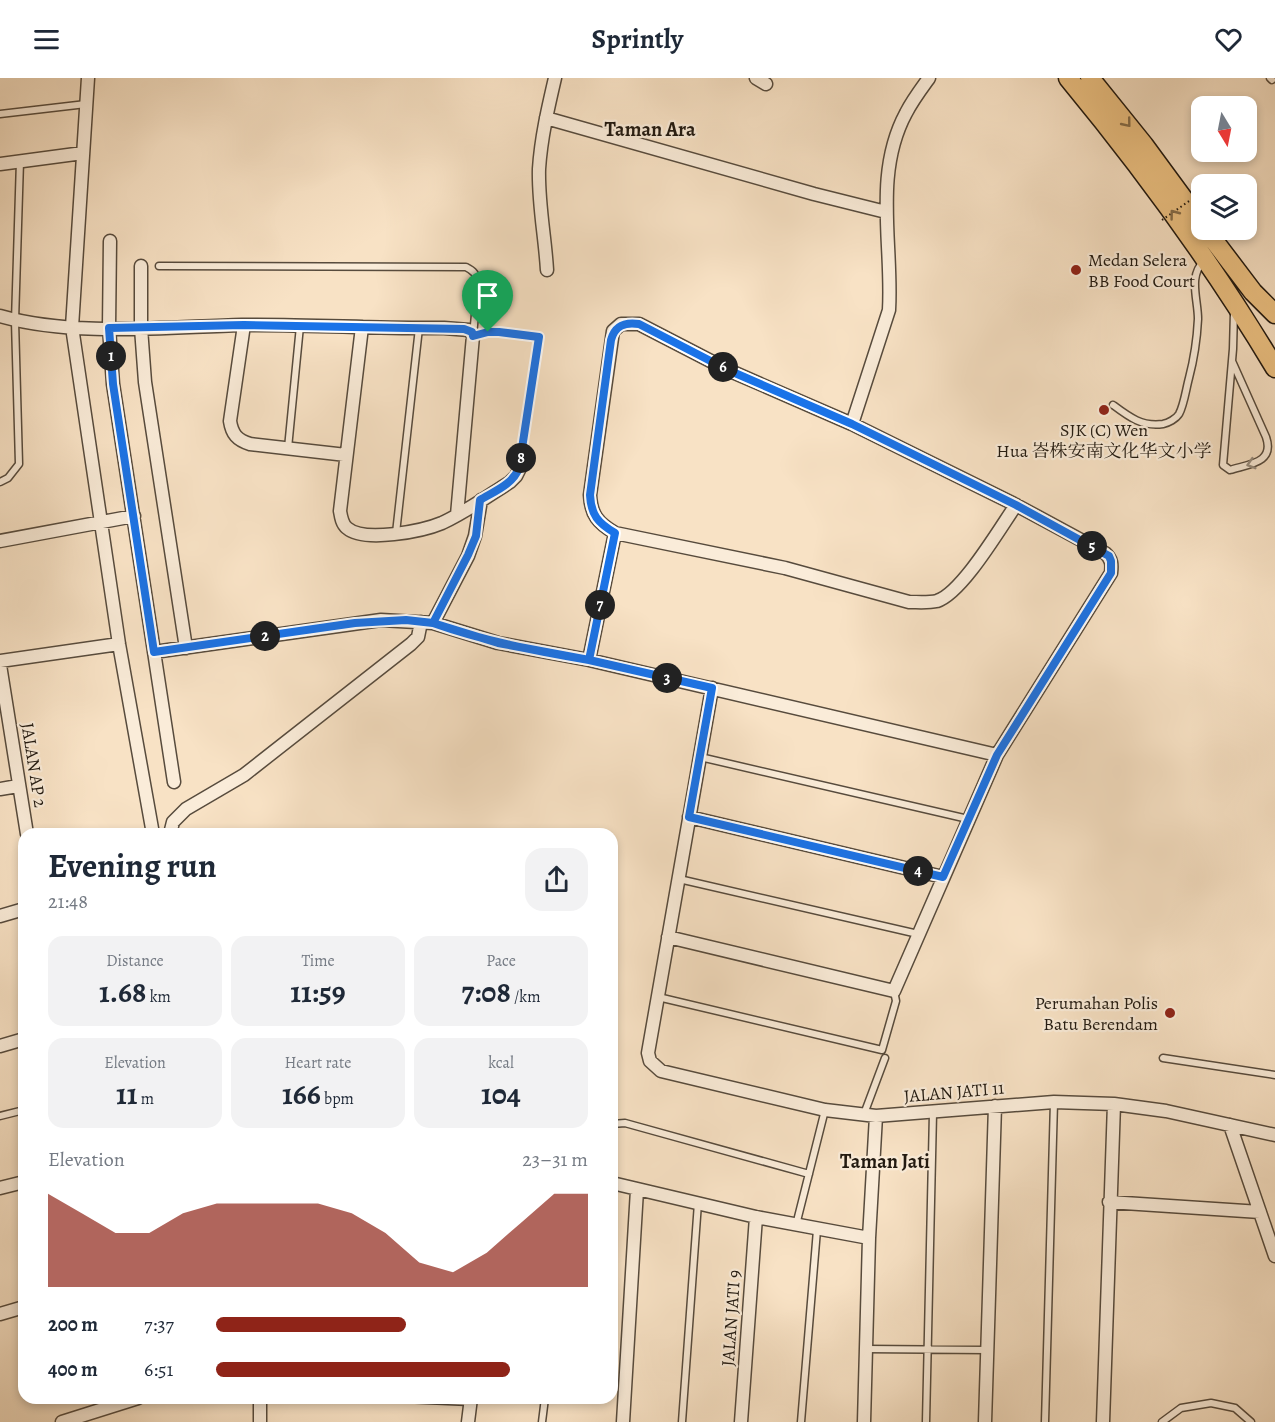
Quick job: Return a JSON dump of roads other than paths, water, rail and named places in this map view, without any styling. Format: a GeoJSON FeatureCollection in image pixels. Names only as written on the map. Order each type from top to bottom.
{"type":"FeatureCollection","features":[{"type":"Feature","properties":{"kind":"main road"},"geometry":{"type":"LineString","coordinates":[[1068,78],[1112,132],[1206,260],[1234,300],[1275,368]]}},
{"type":"Feature","properties":{"kind":"main road"},"geometry":{"type":"LineString","coordinates":[[1090,78],[1191,209]]}},
{"type":"Feature","properties":{"kind":"main road"},"geometry":{"type":"LineString","coordinates":[[1214,240],[1253,292],[1275,314]]}},
{"type":"Feature","properties":{"kind":"street"},"geometry":{"type":"LineString","coordinates":[[88,78],[72,327],[119,644],[152,828]]}},
{"type":"Feature","properties":{"kind":"street"},"geometry":{"type":"LineString","coordinates":[[547,270],[539,178],[546,118],[555,78]]}},
{"type":"Feature","properties":{"kind":"street"},"geometry":{"type":"LineString","coordinates":[[852,424],[889,310],[886,212],[888,177],[896,138],[905,114],[929,78]]}},
{"type":"Feature","properties":{"kind":"street"},"geometry":{"type":"LineString","coordinates":[[546,118],[814,194],[886,212]]}},
{"type":"Feature","properties":{"kind":"street"},"geometry":{"type":"LineString","coordinates":[[0,164],[83,153]]}},
{"type":"Feature","properties":{"kind":"street"},"geometry":{"type":"LineString","coordinates":[[110,241],[109,328],[113,384],[174,782]]}},
{"type":"Feature","properties":{"kind":"street"},"geometry":{"type":"LineString","coordinates":[[141,266],[141,328],[145,382],[186,648]]}},
{"type":"Feature","properties":{"kind":"street"},"geometry":{"type":"LineString","coordinates":[[0,316],[15,321],[72,327],[141,328],[244,325],[464,329],[472,332],[457,515]]}},
{"type":"Feature","properties":{"kind":"street"},"geometry":{"type":"LineString","coordinates":[[668,937],[894,991],[997,755],[1111,573],[1112,567],[1109,556],[1105,553],[1016,505],[852,424],[728,370],[639,324],[621,324],[613,332],[590,495],[594,517],[615,533],[785,568],[909,602],[924,602],[937,601],[958,587],[1016,505]]}},
{"type":"Feature","properties":{"kind":"street"},"geometry":{"type":"LineString","coordinates":[[244,325],[230,421],[231,430],[242,442],[346,456]]}},
{"type":"Feature","properties":{"kind":"street"},"geometry":{"type":"LineString","coordinates":[[362,327],[340,511],[347,528],[369,534],[396,534],[441,524],[510,482],[516,476],[519,468]]}},
{"type":"Feature","properties":{"kind":"street"},"geometry":{"type":"LineString","coordinates":[[172,828],[173,822],[186,809],[244,775],[418,637],[459,574],[472,546],[476,536],[480,500]]}},
{"type":"Feature","properties":{"kind":"street"},"geometry":{"type":"LineString","coordinates":[[0,541],[134,516]]}},
{"type":"Feature","properties":{"kind":"street"},"geometry":{"type":"LineString","coordinates":[[589,660],[615,533]]}},
{"type":"Feature","properties":{"kind":"street"},"geometry":{"type":"LineString","coordinates":[[154,652],[372,621],[427,622],[498,643],[589,660],[997,755]]}},
{"type":"Feature","properties":{"kind":"street"},"geometry":{"type":"LineString","coordinates":[[0,663],[119,644]]}},
{"type":"Feature","properties":{"kind":"street","name":"JALAN AP 2"},"geometry":{"type":"LineString","coordinates":[[0,663],[26,828]]}},
{"type":"Feature","properties":{"kind":"street"},"geometry":{"type":"LineString","coordinates":[[658,997],[712,688]]}},
{"type":"Feature","properties":{"kind":"street"},"geometry":{"type":"LineString","coordinates":[[0,789],[18,786]]}},
{"type":"Feature","properties":{"kind":"street"},"geometry":{"type":"LineString","coordinates":[[689,817],[943,877]]}},
{"type":"Feature","properties":{"kind":"street"},"geometry":{"type":"LineString","coordinates":[[0,916],[18,911]]}},
{"type":"Feature","properties":{"kind":"street","name":"JALAN JATI 11"},"geometry":{"type":"LineString","coordinates":[[658,997],[648,1053],[650,1061],[661,1071],[825,1110],[876,1116],[1054,1102],[1114,1104],[1166,1111],[1275,1135]]}},
{"type":"Feature","properties":{"kind":"street"},"geometry":{"type":"LineString","coordinates":[[0,1046],[18,1041]]}},
{"type":"Feature","properties":{"kind":"street"},"geometry":{"type":"LineString","coordinates":[[1103,1422],[1114,1104]]}},
{"type":"Feature","properties":{"kind":"street"},"geometry":{"type":"LineString","coordinates":[[985,1422],[995,1106]]}},
{"type":"Feature","properties":{"kind":"street"},"geometry":{"type":"LineString","coordinates":[[864,1422],[869,1238],[876,1116]]}},
{"type":"Feature","properties":{"kind":"street"},"geometry":{"type":"LineString","coordinates":[[1230,1125],[1275,1256]]}},
{"type":"Feature","properties":{"kind":"street"},"geometry":{"type":"LineString","coordinates":[[0,1188],[18,1184]]}},
{"type":"Feature","properties":{"kind":"street"},"geometry":{"type":"LineString","coordinates":[[618,1185],[817,1230],[869,1238]]}},
{"type":"Feature","properties":{"kind":"street"},"geometry":{"type":"LineString","coordinates":[[623,1422],[637,1190]]}},
{"type":"Feature","properties":{"kind":"street"},"geometry":{"type":"LineString","coordinates":[[1109,1202],[1260,1212]]}},
{"type":"Feature","properties":{"kind":"street","name":"JALAN JATI 9"},"geometry":{"type":"LineString","coordinates":[[741,1422],[756,1217]]}},
{"type":"Feature","properties":{"kind":"street"},"geometry":{"type":"LineString","coordinates":[[0,1314],[18,1309]]}},
{"type":"Feature","properties":{"kind":"street"},"geometry":{"type":"LineString","coordinates":[[62,1422],[119,1404]]}},
{"type":"Feature","properties":{"kind":"street"},"geometry":{"type":"LineString","coordinates":[[260,1404],[260,1422]]}},
{"type":"Feature","properties":{"kind":"street"},"geometry":{"type":"LineString","coordinates":[[468,1422],[470,1404]]}},
{"type":"Feature","properties":{"kind":"lane"},"geometry":{"type":"LineString","coordinates":[[0,114],[87,104]]}},
{"type":"Feature","properties":{"kind":"lane"},"geometry":{"type":"LineString","coordinates":[[0,482],[8,478],[19,464],[15,321],[20,161]]}},
{"type":"Feature","properties":{"kind":"lane"},"geometry":{"type":"LineString","coordinates":[[1113,405],[1132,419],[1154,425],[1168,423],[1178,415],[1195,353],[1198,318],[1195,275],[1198,267],[1206,260]]}},
{"type":"Feature","properties":{"kind":"lane"},"geometry":{"type":"LineString","coordinates":[[159,266],[466,267],[472,270],[478,282],[473,336],[493,331],[539,337],[519,468]]}},
{"type":"Feature","properties":{"kind":"lane"},"geometry":{"type":"LineString","coordinates":[[1253,292],[1275,305]]}},
{"type":"Feature","properties":{"kind":"lane"},"geometry":{"type":"LineString","coordinates":[[1232,361],[1266,437],[1269,450],[1265,459],[1230,470],[1223,465],[1232,361],[1234,300]]}},
{"type":"Feature","properties":{"kind":"lane"},"geometry":{"type":"LineString","coordinates":[[288,448],[300,326]]}},
{"type":"Feature","properties":{"kind":"lane"},"geometry":{"type":"LineString","coordinates":[[396,534],[419,328]]}},
{"type":"Feature","properties":{"kind":"lane"},"geometry":{"type":"LineString","coordinates":[[700,758],[968,819]]}},
{"type":"Feature","properties":{"kind":"lane"},"geometry":{"type":"LineString","coordinates":[[678,879],[918,934]]}},
{"type":"Feature","properties":{"kind":"lane"},"geometry":{"type":"LineString","coordinates":[[658,997],[882,1050],[896,1001],[894,991]]}},
{"type":"Feature","properties":{"kind":"lane"},"geometry":{"type":"LineString","coordinates":[[863,1114],[885,1058]]}},
{"type":"Feature","properties":{"kind":"lane"},"geometry":{"type":"LineString","coordinates":[[1163,1058],[1275,1075]]}},
{"type":"Feature","properties":{"kind":"lane"},"geometry":{"type":"LineString","coordinates":[[1045,1422],[1054,1102]]}},
{"type":"Feature","properties":{"kind":"lane"},"geometry":{"type":"LineString","coordinates":[[795,1225],[825,1110]]}},
{"type":"Feature","properties":{"kind":"lane"},"geometry":{"type":"LineString","coordinates":[[0,1116],[18,1112]]}},
{"type":"Feature","properties":{"kind":"lane"},"geometry":{"type":"LineString","coordinates":[[926,1422],[933,1113]]}},
{"type":"Feature","properties":{"kind":"lane"},"geometry":{"type":"LineString","coordinates":[[618,1124],[625,1123],[808,1174]]}},
{"type":"Feature","properties":{"kind":"lane"},"geometry":{"type":"LineString","coordinates":[[682,1422],[698,1203]]}},
{"type":"Feature","properties":{"kind":"lane"},"geometry":{"type":"LineString","coordinates":[[801,1422],[817,1230]]}},
{"type":"Feature","properties":{"kind":"lane"},"geometry":{"type":"LineString","coordinates":[[866,1348],[987,1350]]}},
{"type":"Feature","properties":{"kind":"lane"},"geometry":{"type":"LineString","coordinates":[[1162,1422],[1181,1408],[1211,1403],[1235,1408],[1251,1422]]}},
{"type":"Feature","properties":{"kind":"lane"},"geometry":{"type":"LineString","coordinates":[[542,1422],[544,1404]]}},
{"type":"Feature","properties":{"kind":"place","name":"Medan Selera BB Food Court"},"geometry":{"type":"Point","coordinates":[1076,270]}},
{"type":"Feature","properties":{"kind":"place","name":"SJK (C) Wen Hua 峇株安南文化华文小学"},"geometry":{"type":"Point","coordinates":[1104,410]}},
{"type":"Feature","properties":{"kind":"place","name":"Perumahan Polis Batu Berendam"},"geometry":{"type":"Point","coordinates":[1170,1013]}},
{"type":"Feature","properties":{"kind":"district","name":"Taman Ara"},"geometry":{"type":"Point","coordinates":[650,129]}},
{"type":"Feature","properties":{"kind":"district","name":"Taman Jati"},"geometry":{"type":"Point","coordinates":[885,1161]}}]}
